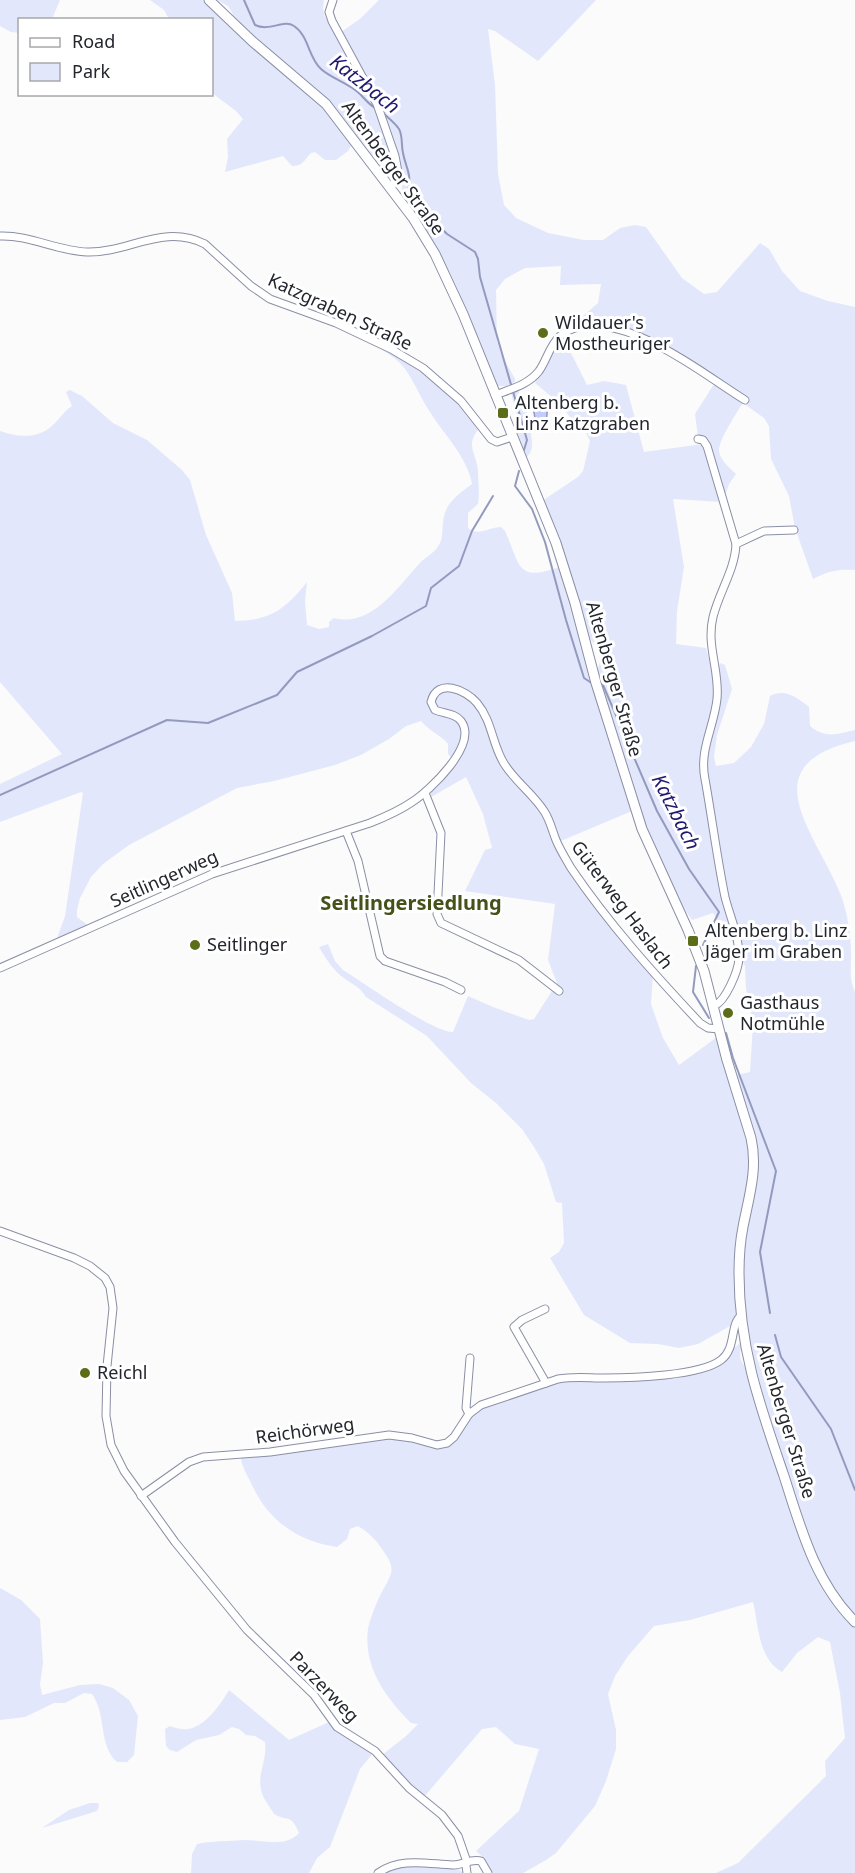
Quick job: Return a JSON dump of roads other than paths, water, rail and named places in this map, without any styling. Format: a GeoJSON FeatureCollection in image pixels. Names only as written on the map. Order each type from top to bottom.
{"type":"FeatureCollection","features":[{"type":"Feature","properties":{"kind":"street","name":"Altenberger Straße"},"geometry":{"type":"LineString","coordinates":[[209,0],[246,36],[326,104],[413,218],[435,254],[463,314],[559,551],[596,683],[642,829],[693,941],[714,1006],[754,1150],[753,1179],[742,1229],[740,1252],[745,1348],[752,1377],[807,1545],[824,1582],[855,1622]]}},
{"type":"Feature","properties":{"kind":"street"},"geometry":{"type":"LineString","coordinates":[[333,0],[329,12],[332,21],[379,111],[399,170],[399,177],[391,188]]}},
{"type":"Feature","properties":{"kind":"street","name":"Katzgraben Straße"},"geometry":{"type":"LineString","coordinates":[[0,236],[21,237],[60,248],[86,252],[107,251],[164,236],[182,236],[196,240],[205,244],[251,286],[270,298],[336,323],[398,353],[423,368],[461,401],[491,439],[497,442],[512,437]]}},
{"type":"Feature","properties":{"kind":"street"},"geometry":{"type":"LineString","coordinates":[[495,395],[530,380],[538,371],[552,345],[568,331],[586,326],[602,326],[633,334],[675,354],[745,400]]}},
{"type":"Feature","properties":{"kind":"street"},"geometry":{"type":"LineString","coordinates":[[698,439],[703,440],[707,446],[736,544],[733,566],[712,621],[711,648],[717,678],[717,699],[703,757],[722,879],[739,954],[736,973],[722,1000],[714,1006]]}},
{"type":"Feature","properties":{"kind":"street"},"geometry":{"type":"LineString","coordinates":[[736,544],[764,531],[794,530]]}},
{"type":"Feature","properties":{"kind":"street","name":"Güterweg Haslach"},"geometry":{"type":"LineString","coordinates":[[346,831],[393,813],[425,793],[447,769],[462,746],[464,731],[460,720],[435,710],[431,702],[440,690],[460,689],[483,711],[492,729],[503,762],[543,810],[566,860],[624,938],[700,1023],[708,1028],[719,1029]]}},
{"type":"Feature","properties":{"kind":"street"},"geometry":{"type":"LineString","coordinates":[[425,793],[441,833],[438,914],[441,923],[519,960],[559,991]]}},
{"type":"Feature","properties":{"kind":"street"},"geometry":{"type":"LineString","coordinates":[[346,831],[355,851],[380,956],[385,961],[461,990]]}},
{"type":"Feature","properties":{"kind":"street","name":"Seitlingerweg"},"geometry":{"type":"LineString","coordinates":[[0,968],[212,874],[346,831]]}},
{"type":"Feature","properties":{"kind":"street","name":"Parzerweg"},"geometry":{"type":"LineString","coordinates":[[0,1231],[90,1266],[105,1278],[110,1287],[113,1308],[107,1366],[106,1416],[108,1433],[117,1458],[141,1496],[230,1610],[264,1648],[314,1695],[337,1727],[375,1751],[409,1788],[442,1815],[458,1836],[468,1862],[467,1873]]}},
{"type":"Feature","properties":{"kind":"street"},"geometry":{"type":"LineString","coordinates":[[545,1309],[522,1320],[514,1328],[546,1383]]}},
{"type":"Feature","properties":{"kind":"street","name":"Reichörweg"},"geometry":{"type":"LineString","coordinates":[[141,1496],[189,1462],[203,1457],[270,1452],[389,1435],[437,1445],[447,1443],[470,1414],[489,1401],[546,1383],[570,1377],[634,1377],[709,1366],[722,1359],[730,1350],[737,1320],[742,1315]]}},
{"type":"Feature","properties":{"kind":"street"},"geometry":{"type":"LineString","coordinates":[[470,1358],[466,1408],[470,1414]]}},
{"type":"Feature","properties":{"kind":"street"},"geometry":{"type":"LineString","coordinates":[[378,1873],[398,1863],[455,1865],[476,1859],[481,1861],[488,1873]]}},
{"type":"Feature","properties":{"kind":"water"},"geometry":{"type":"Polygon","coordinates":[[[541,399],[547,412],[546,421],[542,424],[537,423],[534,415],[534,402],[541,399]]]}},
{"type":"Feature","properties":{"kind":"waterway","name":"Katzbach"},"geometry":{"type":"LineString","coordinates":[[244,0],[255,25],[266,27],[290,24],[294,26],[303,35],[313,59],[321,69],[356,90],[377,109]]}},
{"type":"Feature","properties":{"kind":"waterway","name":"Katzbach"},"geometry":{"type":"LineString","coordinates":[[382,112],[399,129],[409,175],[408,191],[411,197],[447,234],[475,252],[478,259],[480,277],[527,440],[524,450]]}},
{"type":"Feature","properties":{"kind":"waterway","name":"Katzbach"},"geometry":{"type":"LineString","coordinates":[[519,471],[515,486],[532,509],[545,542],[584,678],[593,684]]}},
{"type":"Feature","properties":{"kind":"waterway"},"geometry":{"type":"LineString","coordinates":[[0,795],[167,720],[208,723],[277,695],[297,672],[372,636],[426,606],[431,588],[459,566],[472,531],[493,496]]}},
{"type":"Feature","properties":{"kind":"waterway","name":"Katzbach"},"geometry":{"type":"LineString","coordinates":[[603,685],[657,811],[689,869],[719,912],[703,945]]}},
{"type":"Feature","properties":{"kind":"waterway","name":"Katzbach"},"geometry":{"type":"LineString","coordinates":[[696,966],[693,992],[709,1018]]}},
{"type":"Feature","properties":{"kind":"waterway","name":"Katzbach"},"geometry":{"type":"LineString","coordinates":[[726,1033],[733,1058],[776,1171],[760,1252],[770,1313]]}},
{"type":"Feature","properties":{"kind":"waterway","name":"Katzbach"},"geometry":{"type":"LineString","coordinates":[[775,1335],[781,1357],[831,1429],[855,1490]]}},
{"type":"Feature","properties":{"kind":"place","name":"Wildauer's Mostheuriger"},"geometry":{"type":"Point","coordinates":[543,333]}},
{"type":"Feature","properties":{"kind":"place","name":"Altenberg b. Linz Katzgraben"},"geometry":{"type":"Point","coordinates":[503,413]}},
{"type":"Feature","properties":{"kind":"place","name":"Altenberg b. Linz Jäger im Graben"},"geometry":{"type":"Point","coordinates":[693,941]}},
{"type":"Feature","properties":{"kind":"place","name":"Seitlinger"},"geometry":{"type":"Point","coordinates":[195,945]}},
{"type":"Feature","properties":{"kind":"place","name":"Gasthaus Notmühle"},"geometry":{"type":"Point","coordinates":[728,1013]}},
{"type":"Feature","properties":{"kind":"place","name":"Reichl"},"geometry":{"type":"Point","coordinates":[85,1373]}},
{"type":"Feature","properties":{"kind":"district","name":"Seitlingersiedlung"},"geometry":{"type":"Point","coordinates":[411,903]}}]}
